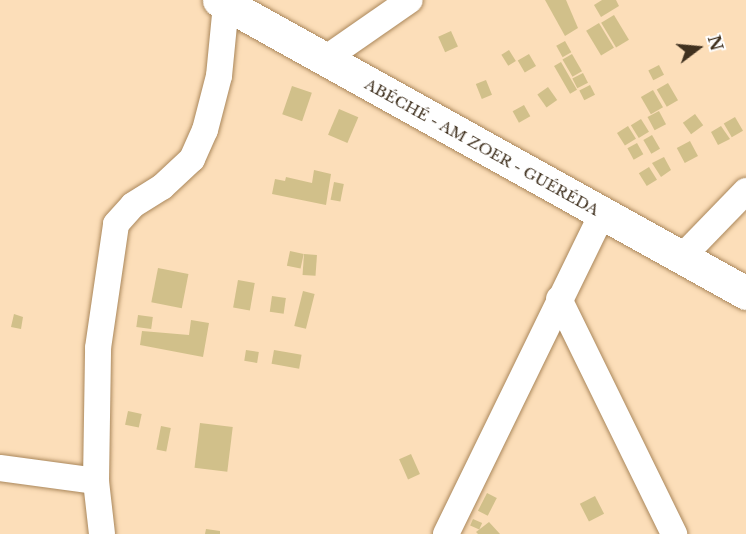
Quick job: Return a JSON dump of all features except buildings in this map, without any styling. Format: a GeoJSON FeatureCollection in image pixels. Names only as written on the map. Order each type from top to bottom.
{"type":"FeatureCollection","features":[{"type":"Feature","properties":{"kind":"main road","name":"ABÉCHÉ - AM ZOER - GUÉRÉDA"},"geometry":{"type":"LineString","coordinates":[[222,2],[746,293]]}},
{"type":"Feature","properties":{"kind":"street"},"geometry":{"type":"LineString","coordinates":[[325,59],[410,0]]}},
{"type":"Feature","properties":{"kind":"street"},"geometry":{"type":"LineString","coordinates":[[102,534],[96,482],[98,348],[116,224],[133,205],[162,187],[192,159],[205,130],[219,76],[222,2]]}},
{"type":"Feature","properties":{"kind":"street"},"geometry":{"type":"LineString","coordinates":[[682,257],[746,191]]}},
{"type":"Feature","properties":{"kind":"street"},"geometry":{"type":"LineString","coordinates":[[446,534],[602,214]]}},
{"type":"Feature","properties":{"kind":"street"},"geometry":{"type":"LineString","coordinates":[[559,299],[674,534]]}},
{"type":"Feature","properties":{"kind":"street"},"geometry":{"type":"LineString","coordinates":[[0,468],[96,482]]}}]}
